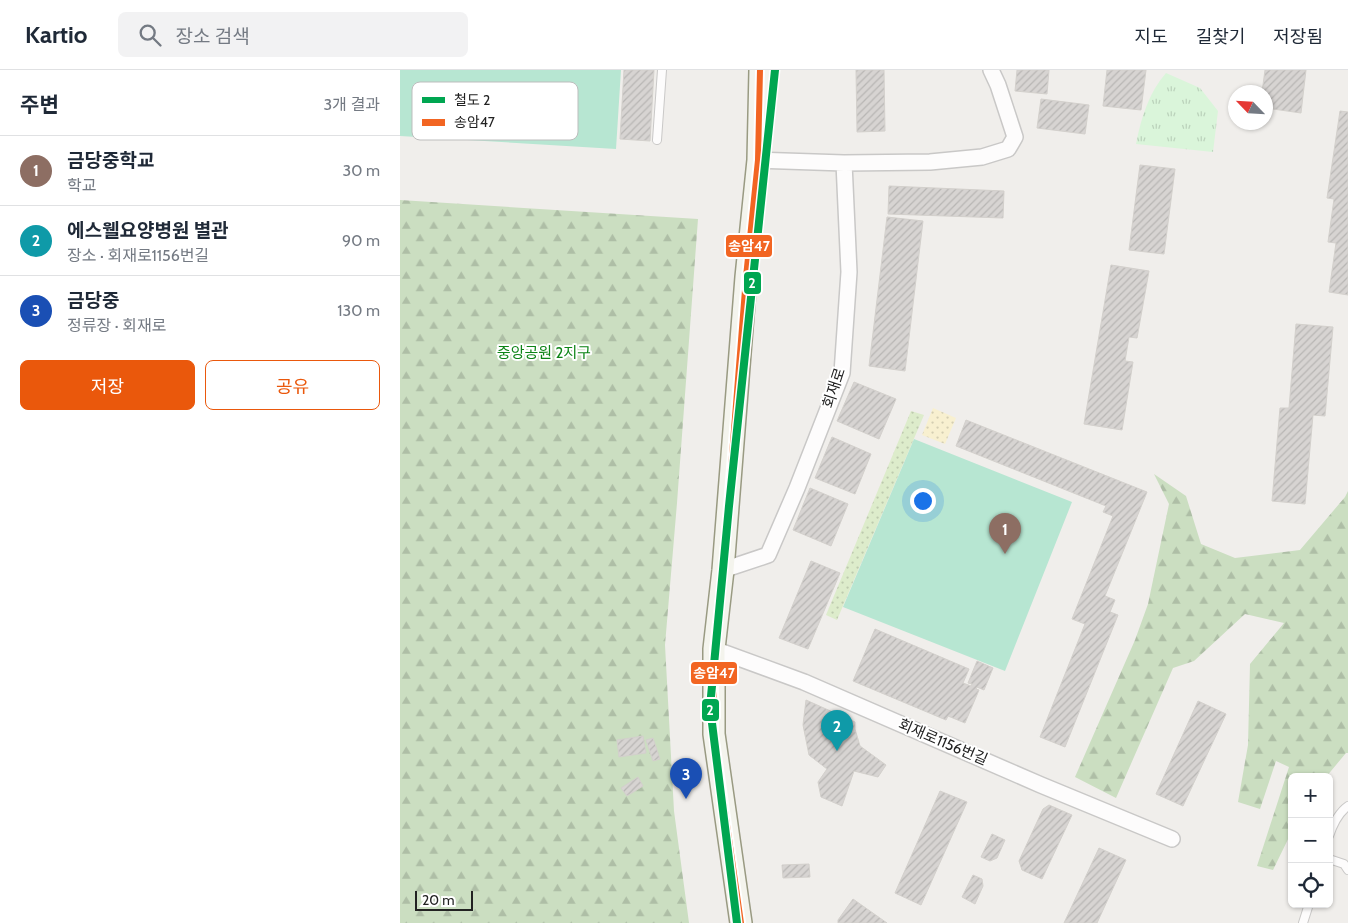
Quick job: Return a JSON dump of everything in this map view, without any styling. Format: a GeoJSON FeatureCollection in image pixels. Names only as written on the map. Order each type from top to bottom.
{"type":"FeatureCollection","features":[{"type":"Feature","properties":{"kind":"main road"},"geometry":{"type":"LineString","coordinates":[[741,923],[714,734],[714,649],[723,570],[746,276],[758,160],[760,70]]}},
{"type":"Feature","properties":{"kind":"street"},"geometry":{"type":"LineString","coordinates":[[758,160],[844,163],[930,162],[982,157],[1008,150],[1016,137],[991,70]]}},
{"type":"Feature","properties":{"kind":"street","name":"회재로"},"geometry":{"type":"LineString","coordinates":[[723,570],[768,555],[797,488],[842,373],[849,272],[844,163]]}},
{"type":"Feature","properties":{"kind":"street","name":"회재로1156번길"},"geometry":{"type":"LineString","coordinates":[[714,649],[804,682],[1041,785],[1172,839]]}},
{"type":"Feature","properties":{"kind":"lane"},"geometry":{"type":"LineString","coordinates":[[657,140],[662,70]]}},
{"type":"Feature","properties":{"kind":"lane"},"geometry":{"type":"LineString","coordinates":[[1333,825],[1341,811],[1348,806]]}},
{"type":"Feature","properties":{"kind":"lane"},"geometry":{"type":"LineString","coordinates":[[1333,860],[1344,864],[1348,870]]}},
{"type":"Feature","properties":{"kind":"lane"},"geometry":{"type":"LineString","coordinates":[[1303,923],[1308,908]]}},
{"type":"Feature","properties":{"kind":"green space"},"geometry":{"type":"Polygon","coordinates":[[[400,70],[621,70],[616,149],[466,140],[578,140],[578,82],[412,82],[412,137],[400,136],[400,70]]]}},
{"type":"Feature","properties":{"kind":"green space"},"geometry":{"type":"Polygon","coordinates":[[[1166,73],[1200,88],[1218,111],[1213,152],[1136,144],[1146,106],[1155,88],[1166,73]]]}},
{"type":"Feature","properties":{"kind":"green space","name":"중앙공원 2지구"},"geometry":{"type":"Polygon","coordinates":[[[400,200],[698,219],[665,645],[674,811],[689,923],[400,923],[400,200]]]}},
{"type":"Feature","properties":{"kind":"green space"},"geometry":{"type":"Polygon","coordinates":[[[911,411],[924,415],[837,620],[826,615],[911,411]]]}},
{"type":"Feature","properties":{"kind":"green space"},"geometry":{"type":"Polygon","coordinates":[[[914,439],[1072,502],[1005,671],[843,607],[914,439]]]}},
{"type":"Feature","properties":{"kind":"green space"},"geometry":{"type":"Polygon","coordinates":[[[1154,474],[1186,496],[1201,544],[1235,558],[1300,550],[1348,491],[1348,753],[1329,773],[1288,773],[1288,839],[1273,870],[1257,866],[1289,767],[1276,761],[1260,809],[1238,802],[1248,745],[1250,664],[1284,623],[1245,614],[1194,661],[1173,668],[1116,798],[1075,777],[1135,640],[1148,604],[1169,504],[1154,474]]]}},
{"type":"Feature","properties":{"kind":"sand"},"geometry":{"type":"Polygon","coordinates":[[[933,408],[956,418],[945,444],[922,435],[933,408]]]}},
{"type":"Feature","properties":{"kind":"building"},"geometry":{"type":"Polygon","coordinates":[[[624,70],[654,70],[650,141],[620,139],[624,70]]]}},
{"type":"Feature","properties":{"kind":"building"},"geometry":{"type":"Polygon","coordinates":[[[856,70],[884,70],[885,131],[857,132],[856,70]]]}},
{"type":"Feature","properties":{"kind":"building"},"geometry":{"type":"Polygon","coordinates":[[[1017,70],[1049,70],[1047,94],[1015,91],[1017,70]]]}},
{"type":"Feature","properties":{"kind":"building"},"geometry":{"type":"Polygon","coordinates":[[[1107,70],[1146,70],[1141,110],[1103,106],[1107,70]]]}},
{"type":"Feature","properties":{"kind":"building"},"geometry":{"type":"Polygon","coordinates":[[[1265,70],[1306,70],[1301,113],[1273,109],[1273,85],[1263,85],[1265,70]]]}},
{"type":"Feature","properties":{"kind":"building"},"geometry":{"type":"Polygon","coordinates":[[[1041,99],[1089,105],[1085,134],[1037,128],[1041,99]]]}},
{"type":"Feature","properties":{"kind":"building"},"geometry":{"type":"Polygon","coordinates":[[[1340,111],[1348,112],[1348,295],[1329,292],[1336,243],[1328,242],[1334,199],[1327,198],[1340,111]]]}},
{"type":"Feature","properties":{"kind":"building"},"geometry":{"type":"Polygon","coordinates":[[[1140,165],[1175,169],[1164,254],[1129,250],[1140,165]]]}},
{"type":"Feature","properties":{"kind":"building"},"geometry":{"type":"Polygon","coordinates":[[[889,186],[1004,191],[1003,218],[888,214],[889,186]]]}},
{"type":"Feature","properties":{"kind":"building"},"geometry":{"type":"Polygon","coordinates":[[[887,217],[923,221],[905,371],[869,366],[887,217]]]}},
{"type":"Feature","properties":{"kind":"building"},"geometry":{"type":"Polygon","coordinates":[[[1111,265],[1149,271],[1137,338],[1129,337],[1125,361],[1133,362],[1122,430],[1084,424],[1111,265]]]}},
{"type":"Feature","properties":{"kind":"building"},"geometry":{"type":"Polygon","coordinates":[[[1296,324],[1333,327],[1325,416],[1313,415],[1305,504],[1272,501],[1280,408],[1289,408],[1296,324]]]}},
{"type":"Feature","properties":{"kind":"building"},"geometry":{"type":"Polygon","coordinates":[[[854,382],[896,399],[879,439],[837,421],[854,382]]]}},
{"type":"Feature","properties":{"kind":"building"},"geometry":{"type":"Polygon","coordinates":[[[966,420],[1147,492],[1105,596],[1115,600],[1110,612],[1118,615],[1065,747],[1040,737],[1085,624],[1072,619],[1113,516],[1103,512],[1106,506],[956,446],[966,420]]]}},
{"type":"Feature","properties":{"kind":"building"},"geometry":{"type":"Polygon","coordinates":[[[832,437],[871,454],[855,494],[815,478],[832,437]]]}},
{"type":"Feature","properties":{"kind":"building"},"geometry":{"type":"Polygon","coordinates":[[[810,488],[848,504],[831,546],[793,530],[810,488]]]}},
{"type":"Feature","properties":{"kind":"building"},"geometry":{"type":"Polygon","coordinates":[[[811,561],[840,573],[808,649],[779,638],[811,561]]]}},
{"type":"Feature","properties":{"kind":"building"},"geometry":{"type":"Polygon","coordinates":[[[875,629],[969,669],[963,683],[971,686],[972,684],[968,683],[977,661],[993,668],[984,690],[977,687],[976,689],[979,690],[965,723],[948,716],[946,720],[853,681],[875,629]]]}},
{"type":"Feature","properties":{"kind":"building"},"geometry":{"type":"Polygon","coordinates":[[[806,700],[855,722],[860,746],[886,765],[878,777],[854,771],[842,806],[821,797],[818,782],[827,769],[809,755],[803,725],[806,700]]]}},
{"type":"Feature","properties":{"kind":"building"},"geometry":{"type":"Polygon","coordinates":[[[1198,701],[1226,714],[1183,806],[1156,794],[1198,701]]]}},
{"type":"Feature","properties":{"kind":"building"},"geometry":{"type":"Polygon","coordinates":[[[643,736],[646,753],[619,757],[617,740],[643,736]]]}},
{"type":"Feature","properties":{"kind":"building"},"geometry":{"type":"Polygon","coordinates":[[[653,738],[660,759],[653,761],[646,740],[653,738]]]}},
{"type":"Feature","properties":{"kind":"building"},"geometry":{"type":"Polygon","coordinates":[[[638,777],[643,786],[627,796],[621,788],[638,777]]]}},
{"type":"Feature","properties":{"kind":"building"},"geometry":{"type":"Polygon","coordinates":[[[940,791],[967,802],[921,905],[895,893],[940,791]]]}},
{"type":"Feature","properties":{"kind":"building"},"geometry":{"type":"Polygon","coordinates":[[[1049,805],[1072,815],[1042,879],[1022,870],[1019,861],[1043,809],[1049,805]]]}},
{"type":"Feature","properties":{"kind":"building"},"geometry":{"type":"Polygon","coordinates":[[[992,834],[1005,840],[997,858],[990,861],[981,857],[992,834]]]}},
{"type":"Feature","properties":{"kind":"building"},"geometry":{"type":"Polygon","coordinates":[[[1099,848],[1126,860],[1097,923],[1064,923],[1099,848]]]}},
{"type":"Feature","properties":{"kind":"building"},"geometry":{"type":"Polygon","coordinates":[[[809,864],[810,877],[783,878],[782,865],[809,864]]]}},
{"type":"Feature","properties":{"kind":"building"},"geometry":{"type":"Polygon","coordinates":[[[973,875],[982,879],[983,886],[975,904],[962,897],[973,875]]]}},
{"type":"Feature","properties":{"kind":"building"},"geometry":{"type":"Polygon","coordinates":[[[853,899],[887,923],[838,923],[838,920],[853,899]]]}},
{"type":"Feature","properties":{"kind":"rail line","name":"2"},"geometry":{"type":"LineString","coordinates":[[737,923],[710,707],[729,506],[775,70]]}},
{"type":"Feature","properties":{"kind":"transit line","name":"송암47"},"geometry":{"type":"LineString","coordinates":[[741,923],[714,734],[714,649],[723,570],[746,277],[758,160],[760,70]]}},
{"type":"Feature","properties":{"kind":"place","name":"금당중학교"},"geometry":{"type":"Point","coordinates":[1005,554]}},
{"type":"Feature","properties":{"kind":"place","name":"에스웰요양병원 별관"},"geometry":{"type":"Point","coordinates":[837,751]}},
{"type":"Feature","properties":{"kind":"place","name":"금당중"},"geometry":{"type":"Point","coordinates":[686,799]}}]}
